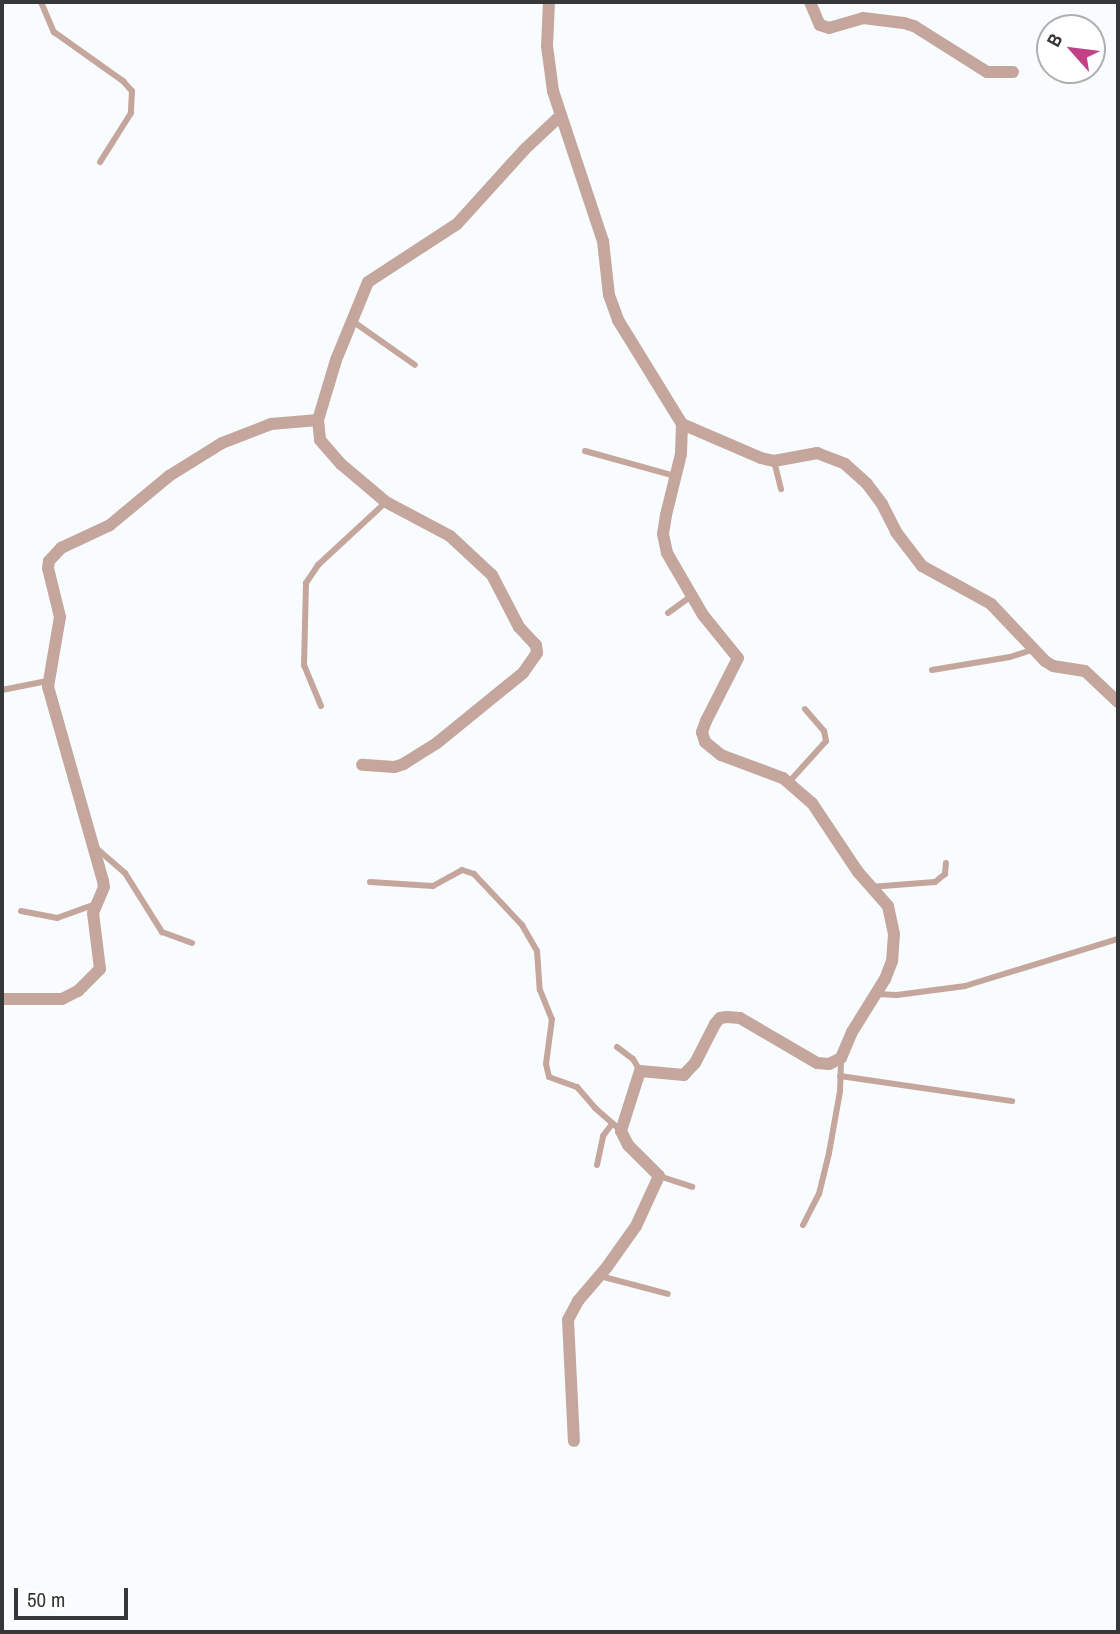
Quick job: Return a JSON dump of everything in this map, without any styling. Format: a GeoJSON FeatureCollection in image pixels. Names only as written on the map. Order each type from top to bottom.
{"type":"FeatureCollection","features":[{"type":"Feature","properties":{"kind":"street"},"geometry":{"type":"LineString","coordinates":[[549,2],[547,46],[560,116],[590,194],[603,241],[609,295],[618,320],[682,424],[684,437],[666,515],[664,544],[691,596],[738,658],[706,721],[702,732],[705,741],[721,755],[766,769],[789,782],[812,803],[870,887],[888,906],[894,934],[892,961],[876,994],[852,1032],[841,1058],[829,1064],[817,1063],[740,1018],[727,1017],[715,1024],[695,1063],[684,1075],[640,1072],[617,1127],[628,1145],[659,1176],[636,1226],[600,1276],[578,1301],[568,1320],[573,1441]]}},
{"type":"Feature","properties":{"kind":"street"},"geometry":{"type":"LineString","coordinates":[[810,2],[820,25],[829,28],[863,18],[904,23],[914,26],[987,72],[1013,72]]}},
{"type":"Feature","properties":{"kind":"street"},"geometry":{"type":"LineString","coordinates":[[362,765],[394,767],[404,764],[437,743],[523,673],[537,653],[536,645],[519,627],[492,575],[466,548],[435,527],[386,502],[325,449],[318,433],[318,420],[351,320],[368,282],[457,224],[560,116]]}},
{"type":"Feature","properties":{"kind":"street"},"geometry":{"type":"LineString","coordinates":[[2,999],[62,999],[71,996],[93,979],[100,969],[93,913],[104,887],[47,681],[60,617],[48,568],[49,561],[61,548],[110,525],[169,476],[222,443],[271,424],[318,420]]}},
{"type":"Feature","properties":{"kind":"street"},"geometry":{"type":"LineString","coordinates":[[682,424],[741,452],[774,461],[817,453],[845,464],[875,494],[896,532],[922,566],[991,604],[1032,650],[1053,666],[1085,671],[1118,702]]}},
{"type":"Feature","properties":{"kind":"lane"},"geometry":{"type":"LineString","coordinates":[[41,2],[54,32],[132,91],[131,113],[100,162]]}},
{"type":"Feature","properties":{"kind":"lane"},"geometry":{"type":"LineString","coordinates":[[351,320],[415,365]]}},
{"type":"Feature","properties":{"kind":"lane"},"geometry":{"type":"LineString","coordinates":[[585,451],[675,476]]}},
{"type":"Feature","properties":{"kind":"lane"},"geometry":{"type":"LineString","coordinates":[[774,461],[781,489]]}},
{"type":"Feature","properties":{"kind":"lane"},"geometry":{"type":"LineString","coordinates":[[321,706],[304,665],[306,583],[318,565],[386,502]]}},
{"type":"Feature","properties":{"kind":"lane"},"geometry":{"type":"LineString","coordinates":[[668,613],[691,596]]}},
{"type":"Feature","properties":{"kind":"lane"},"geometry":{"type":"LineString","coordinates":[[932,670],[1010,657],[1032,650]]}},
{"type":"Feature","properties":{"kind":"lane"},"geometry":{"type":"LineString","coordinates":[[2,690],[47,681]]}},
{"type":"Feature","properties":{"kind":"lane"},"geometry":{"type":"LineString","coordinates":[[789,782],[826,741],[824,731],[805,709]]}},
{"type":"Feature","properties":{"kind":"lane"},"geometry":{"type":"LineString","coordinates":[[95,847],[125,873],[162,932],[192,943]]}},
{"type":"Feature","properties":{"kind":"lane"},"geometry":{"type":"LineString","coordinates":[[870,887],[935,882],[945,874],[946,863]]}},
{"type":"Feature","properties":{"kind":"lane"},"geometry":{"type":"LineString","coordinates":[[370,882],[433,886],[462,870],[474,874],[522,925],[537,951],[540,990],[552,1019],[546,1064],[549,1077],[577,1087],[617,1127],[603,1136],[597,1165]]}},
{"type":"Feature","properties":{"kind":"lane"},"geometry":{"type":"LineString","coordinates":[[21,911],[57,918],[96,904]]}},
{"type":"Feature","properties":{"kind":"lane"},"geometry":{"type":"LineString","coordinates":[[876,994],[897,995],[965,986],[1118,939]]}},
{"type":"Feature","properties":{"kind":"lane"},"geometry":{"type":"LineString","coordinates":[[617,1047],[633,1059],[640,1072]]}},
{"type":"Feature","properties":{"kind":"lane"},"geometry":{"type":"LineString","coordinates":[[803,1225],[815,1205],[821,1184],[841,1058]]}},
{"type":"Feature","properties":{"kind":"lane"},"geometry":{"type":"LineString","coordinates":[[840,1076],[1012,1101]]}},
{"type":"Feature","properties":{"kind":"lane"},"geometry":{"type":"LineString","coordinates":[[659,1176],[692,1187]]}},
{"type":"Feature","properties":{"kind":"lane"},"geometry":{"type":"LineString","coordinates":[[600,1276],[668,1294]]}}]}
